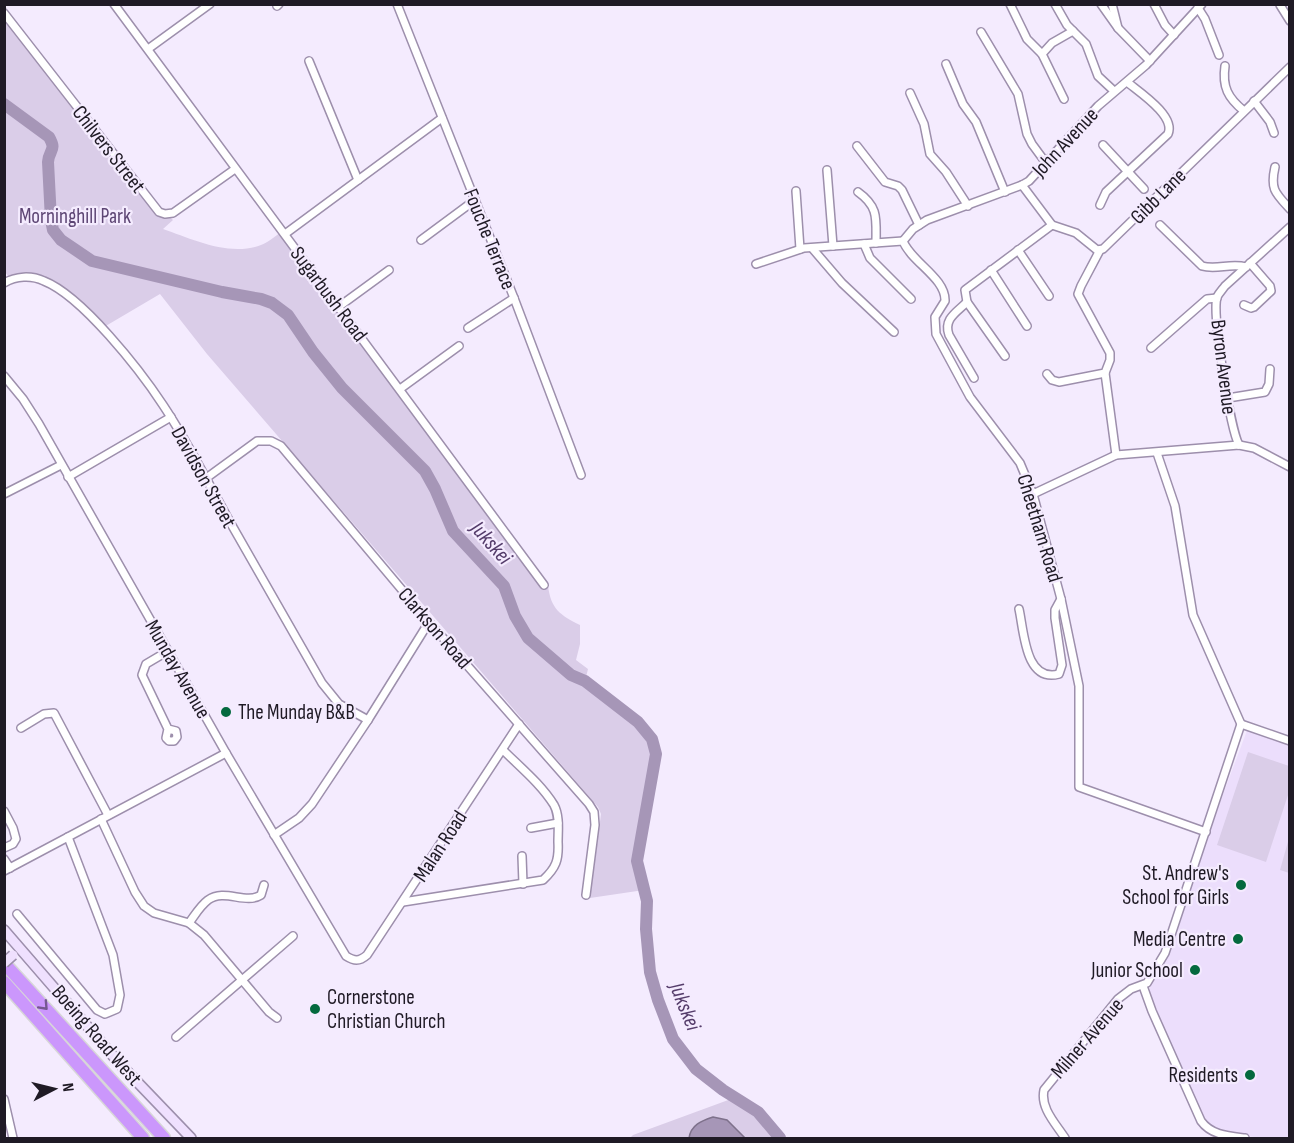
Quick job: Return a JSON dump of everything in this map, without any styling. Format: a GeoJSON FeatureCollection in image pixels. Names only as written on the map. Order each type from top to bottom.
{"type":"FeatureCollection","features":[{"type":"Feature","properties":{"kind":"highway"},"geometry":{"type":"LineString","coordinates":[[10,960],[164,1138]]}},
{"type":"Feature","properties":{"kind":"highway"},"geometry":{"type":"LineString","coordinates":[[4,982],[143,1138]]}},
{"type":"Feature","properties":{"kind":"highway"},"geometry":{"type":"LineString","coordinates":[[4,991],[57,1043]]}},
{"type":"Feature","properties":{"kind":"highway"},"geometry":{"type":"LineString","coordinates":[[98,1090],[134,1138]]}},
{"type":"Feature","properties":{"kind":"main road","name":"Boeing Road West"},"geometry":{"type":"LineString","coordinates":[[4,930],[10,960],[120,1064],[191,1138]]}},
{"type":"Feature","properties":{"kind":"street","name":"Sugarbush Road"},"geometry":{"type":"LineString","coordinates":[[114,4],[544,585]]}},
{"type":"Feature","properties":{"kind":"street"},"geometry":{"type":"LineString","coordinates":[[148,49],[210,4]]}},
{"type":"Feature","properties":{"kind":"street","name":"Fouche Terrace"},"geometry":{"type":"LineString","coordinates":[[397,4],[514,298],[581,476]]}},
{"type":"Feature","properties":{"kind":"street"},"geometry":{"type":"LineString","coordinates":[[1010,4],[1028,39],[1042,54],[1064,99]]}},
{"type":"Feature","properties":{"kind":"street"},"geometry":{"type":"LineString","coordinates":[[1055,4],[1067,25],[1086,44],[1098,76],[1114,91]]}},
{"type":"Feature","properties":{"kind":"street"},"geometry":{"type":"LineString","coordinates":[[1155,4],[1165,25],[1174,35]]}},
{"type":"Feature","properties":{"kind":"street"},"geometry":{"type":"LineString","coordinates":[[1106,5],[1118,28],[1150,61]]}},
{"type":"Feature","properties":{"kind":"street"},"geometry":{"type":"LineString","coordinates":[[1281,5],[1290,21]]}},
{"type":"Feature","properties":{"kind":"street"},"geometry":{"type":"LineString","coordinates":[[1200,6],[1219,55]]}},
{"type":"Feature","properties":{"kind":"street","name":"John Avenue"},"geometry":{"type":"LineString","coordinates":[[903,241],[919,225],[932,218],[1022,185],[1114,91],[1150,61],[1200,6]]}},
{"type":"Feature","properties":{"kind":"street","name":"Chilvers Street"},"geometry":{"type":"LineString","coordinates":[[4,13],[159,212],[173,213],[235,169]]}},
{"type":"Feature","properties":{"kind":"street"},"geometry":{"type":"LineString","coordinates":[[1042,54],[1052,44],[1073,31]]}},
{"type":"Feature","properties":{"kind":"street"},"geometry":{"type":"LineString","coordinates":[[981,32],[1018,94],[1027,134],[1046,163]]}},
{"type":"Feature","properties":{"kind":"street"},"geometry":{"type":"LineString","coordinates":[[309,61],[358,180]]}},
{"type":"Feature","properties":{"kind":"street"},"geometry":{"type":"LineString","coordinates":[[946,64],[963,104],[976,122],[1005,192]]}},
{"type":"Feature","properties":{"kind":"street"},"geometry":{"type":"LineString","coordinates":[[1225,66],[1223,80],[1226,92],[1244,111]]}},
{"type":"Feature","properties":{"kind":"street","name":"Gibb Lane"},"geometry":{"type":"LineString","coordinates":[[1100,250],[1106,247],[1290,67]]}},
{"type":"Feature","properties":{"kind":"street"},"geometry":{"type":"LineString","coordinates":[[1100,205],[1106,192],[1168,134],[1170,125],[1157,108],[1127,82]]}},
{"type":"Feature","properties":{"kind":"street"},"geometry":{"type":"LineString","coordinates":[[910,93],[924,124],[930,154],[946,172],[968,206]]}},
{"type":"Feature","properties":{"kind":"street"},"geometry":{"type":"LineString","coordinates":[[1254,101],[1270,122],[1274,133]]}},
{"type":"Feature","properties":{"kind":"street"},"geometry":{"type":"LineString","coordinates":[[285,234],[442,118]]}},
{"type":"Feature","properties":{"kind":"street"},"geometry":{"type":"LineString","coordinates":[[1103,145],[1144,189]]}},
{"type":"Feature","properties":{"kind":"street"},"geometry":{"type":"LineString","coordinates":[[857,147],[885,182],[898,186],[902,190],[919,225]]}},
{"type":"Feature","properties":{"kind":"street"},"geometry":{"type":"LineString","coordinates":[[1275,167],[1272,182],[1274,191],[1290,209]]}},
{"type":"Feature","properties":{"kind":"street"},"geometry":{"type":"LineString","coordinates":[[827,170],[833,246]]}},
{"type":"Feature","properties":{"kind":"street"},"geometry":{"type":"LineString","coordinates":[[1022,185],[1053,225],[1076,233],[1095,249],[1100,250],[1078,294],[1110,353],[1105,373],[1116,455]]}},
{"type":"Feature","properties":{"kind":"street"},"geometry":{"type":"LineString","coordinates":[[796,191],[800,249]]}},
{"type":"Feature","properties":{"kind":"street"},"geometry":{"type":"LineString","coordinates":[[858,192],[870,202],[875,212],[876,243]]}},
{"type":"Feature","properties":{"kind":"street"},"geometry":{"type":"LineString","coordinates":[[421,240],[475,200]]}},
{"type":"Feature","properties":{"kind":"street"},"geometry":{"type":"LineString","coordinates":[[1005,356],[967,302],[966,288],[1053,225]]}},
{"type":"Feature","properties":{"kind":"street"},"geometry":{"type":"LineString","coordinates":[[1160,225],[1202,266],[1210,268],[1248,265],[1270,286],[1271,291],[1254,307],[1244,305]]}},
{"type":"Feature","properties":{"kind":"street","name":"Byron Avenue"},"geometry":{"type":"LineString","coordinates":[[1290,227],[1221,291],[1217,298],[1217,317],[1227,398],[1231,424],[1239,445],[1254,448],[1290,467]]}},
{"type":"Feature","properties":{"kind":"street"},"geometry":{"type":"LineString","coordinates":[[756,264],[800,249],[903,241]]}},
{"type":"Feature","properties":{"kind":"street","name":"Cheetham Road"},"geometry":{"type":"LineString","coordinates":[[903,241],[912,255],[941,286],[945,295],[944,304],[935,317],[936,334],[970,397],[1020,463],[1033,494],[1061,599],[1080,696],[1079,787],[1206,832]]}},
{"type":"Feature","properties":{"kind":"street"},"geometry":{"type":"LineString","coordinates":[[864,244],[873,262],[911,299]]}},
{"type":"Feature","properties":{"kind":"street"},"geometry":{"type":"LineString","coordinates":[[812,248],[842,283],[894,332]]}},
{"type":"Feature","properties":{"kind":"street"},"geometry":{"type":"LineString","coordinates":[[1018,250],[1048,296]]}},
{"type":"Feature","properties":{"kind":"street"},"geometry":{"type":"LineString","coordinates":[[337,308],[389,270]]}},
{"type":"Feature","properties":{"kind":"street"},"geometry":{"type":"LineString","coordinates":[[991,270],[1027,326]]}},
{"type":"Feature","properties":{"kind":"street","name":"Davidson Street"},"geometry":{"type":"LineString","coordinates":[[4,283],[17,278],[35,278],[50,283],[75,301],[122,351],[171,417],[327,690],[339,704],[368,720]]}},
{"type":"Feature","properties":{"kind":"street"},"geometry":{"type":"LineString","coordinates":[[468,328],[514,298]]}},
{"type":"Feature","properties":{"kind":"street"},"geometry":{"type":"LineString","coordinates":[[1151,348],[1207,299],[1217,298]]}},
{"type":"Feature","properties":{"kind":"street"},"geometry":{"type":"LineString","coordinates":[[967,302],[950,318],[946,327],[974,378]]}},
{"type":"Feature","properties":{"kind":"street"},"geometry":{"type":"LineString","coordinates":[[400,389],[459,346]]}},
{"type":"Feature","properties":{"kind":"street"},"geometry":{"type":"LineString","coordinates":[[1227,398],[1265,392],[1269,384],[1270,369]]}},
{"type":"Feature","properties":{"kind":"street"},"geometry":{"type":"LineString","coordinates":[[1047,374],[1052,380],[1066,382],[1105,373]]}},
{"type":"Feature","properties":{"kind":"street","name":"Munday Avenue"},"geometry":{"type":"LineString","coordinates":[[4,376],[23,399],[274,835],[346,956],[354,961]]}},
{"type":"Feature","properties":{"kind":"street"},"geometry":{"type":"LineString","coordinates":[[68,477],[171,417]]}},
{"type":"Feature","properties":{"kind":"street","name":"Clarkson Road"},"geometry":{"type":"LineString","coordinates":[[205,479],[256,441],[266,440],[276,443],[285,451],[429,622],[585,797],[594,812],[595,825],[586,895]]}},
{"type":"Feature","properties":{"kind":"street"},"geometry":{"type":"LineString","coordinates":[[1033,494],[1116,455],[1239,445]]}},
{"type":"Feature","properties":{"kind":"street"},"geometry":{"type":"LineString","coordinates":[[1157,453],[1175,506],[1193,615],[1241,724],[1290,741]]}},
{"type":"Feature","properties":{"kind":"street"},"geometry":{"type":"LineString","coordinates":[[4,494],[61,465]]}},
{"type":"Feature","properties":{"kind":"street"},"geometry":{"type":"LineString","coordinates":[[1020,609],[1030,662],[1045,674],[1059,674],[1062,665],[1054,610],[1061,599]]}},
{"type":"Feature","properties":{"kind":"street"},"geometry":{"type":"LineString","coordinates":[[274,835],[308,810],[429,622]]}},
{"type":"Feature","properties":{"kind":"street"},"geometry":{"type":"LineString","coordinates":[[168,651],[146,664],[142,675],[168,729]]}},
{"type":"Feature","properties":{"kind":"street"},"geometry":{"type":"LineString","coordinates":[[21,728],[48,713],[56,716],[144,906],[154,913],[189,923],[209,941],[269,1012],[277,1018]]}},
{"type":"Feature","properties":{"kind":"street","name":"Malan Road"},"geometry":{"type":"LineString","coordinates":[[354,961],[362,960],[367,955],[519,724]]}},
{"type":"Feature","properties":{"kind":"street","name":"Milner Avenue"},"geometry":{"type":"LineString","coordinates":[[1065,1138],[1046,1109],[1043,1093],[1046,1085],[1118,999],[1131,989],[1143,986],[1153,975],[1172,938],[1241,724]]}},
{"type":"Feature","properties":{"kind":"street"},"geometry":{"type":"LineString","coordinates":[[403,902],[543,880],[554,869],[558,850],[558,823],[555,806],[526,771],[503,750]]}},
{"type":"Feature","properties":{"kind":"street"},"geometry":{"type":"LineString","coordinates":[[4,859],[7,870],[226,753]]}},
{"type":"Feature","properties":{"kind":"street"},"geometry":{"type":"LineString","coordinates":[[4,812],[16,839],[13,844],[4,848]]}},
{"type":"Feature","properties":{"kind":"street"},"geometry":{"type":"LineString","coordinates":[[531,828],[558,823]]}},
{"type":"Feature","properties":{"kind":"street"},"geometry":{"type":"LineString","coordinates":[[17,914],[97,1010],[105,1014],[117,1009],[120,1005],[120,995],[113,955],[68,837]]}},
{"type":"Feature","properties":{"kind":"street"},"geometry":{"type":"LineString","coordinates":[[522,856],[523,884]]}},
{"type":"Feature","properties":{"kind":"street"},"geometry":{"type":"LineString","coordinates":[[189,923],[201,907],[213,897],[230,895],[254,898],[261,895],[264,885]]}},
{"type":"Feature","properties":{"kind":"street"},"geometry":{"type":"LineString","coordinates":[[176,1037],[293,936]]}},
{"type":"Feature","properties":{"kind":"street"},"geometry":{"type":"LineString","coordinates":[[1143,986],[1152,1011],[1205,1127],[1215,1133],[1245,1138]]}},
{"type":"Feature","properties":{"kind":"street"},"geometry":{"type":"LineString","coordinates":[[4,1099],[13,1138]]}},
{"type":"Feature","properties":{"kind":"shaded area","name":"St. Andrew's School for Girls"},"geometry":{"type":"Polygon","coordinates":[[[1248,728],[1289,743],[1289,1137],[1285,1138],[1262,1138],[1223,1133],[1211,1129],[1200,1113],[1150,998],[1150,987],[1174,941],[1210,829],[1248,728]]]}},
{"type":"Feature","properties":{"kind":"shaded area"},"geometry":{"type":"Polygon","coordinates":[[[713,1117],[727,1120],[745,1138],[689,1138],[694,1127],[713,1117]]]}},
{"type":"Feature","properties":{"kind":"green space","name":"Morninghill Park"},"geometry":{"type":"Polygon","coordinates":[[[4,13],[152,200],[173,220],[163,229],[198,242],[236,249],[261,245],[285,229],[548,586],[554,606],[567,618],[580,625],[580,644],[576,660],[588,669],[585,681],[637,721],[645,731],[656,754],[637,861],[644,890],[590,898],[601,814],[598,807],[207,354],[160,294],[104,327],[61,289],[36,277],[8,276],[5,272],[4,13]]]}},
{"type":"Feature","properties":{"kind":"green space"},"geometry":{"type":"Polygon","coordinates":[[[1248,752],[1289,766],[1289,792],[1266,862],[1217,845],[1248,752]]]}},
{"type":"Feature","properties":{"kind":"green space"},"geometry":{"type":"Polygon","coordinates":[[[1289,838],[1289,873],[1280,870],[1289,838]]]}},
{"type":"Feature","properties":{"kind":"green space"},"geometry":{"type":"Polygon","coordinates":[[[731,1099],[745,1107],[776,1138],[630,1138],[633,1135],[731,1099]]]}},
{"type":"Feature","properties":{"kind":"waterway","name":"Jukskei"},"geometry":{"type":"LineString","coordinates":[[4,104],[49,137],[52,148],[48,162],[51,220],[53,230],[61,240],[92,261],[261,299],[272,303],[288,315],[313,352],[342,388],[425,471],[453,531],[504,586],[515,616],[528,638],[571,675],[585,681],[638,722],[652,739],[656,754],[637,861],[647,901],[646,929],[650,972],[658,1000],[673,1039],[696,1069],[723,1090],[758,1112],[780,1138]]}},
{"type":"Feature","properties":{"kind":"place","name":"The Munday B&B"},"geometry":{"type":"Point","coordinates":[226,712]}},
{"type":"Feature","properties":{"kind":"place","name":"St. Andrew's School for Girls"},"geometry":{"type":"Point","coordinates":[1241,885]}},
{"type":"Feature","properties":{"kind":"place","name":"Media Centre"},"geometry":{"type":"Point","coordinates":[1238,939]}},
{"type":"Feature","properties":{"kind":"place","name":"Junior School"},"geometry":{"type":"Point","coordinates":[1195,970]}},
{"type":"Feature","properties":{"kind":"place","name":"Cornerstone Christian Church"},"geometry":{"type":"Point","coordinates":[315,1009]}},
{"type":"Feature","properties":{"kind":"place","name":"Residents"},"geometry":{"type":"Point","coordinates":[1250,1075]}}]}
